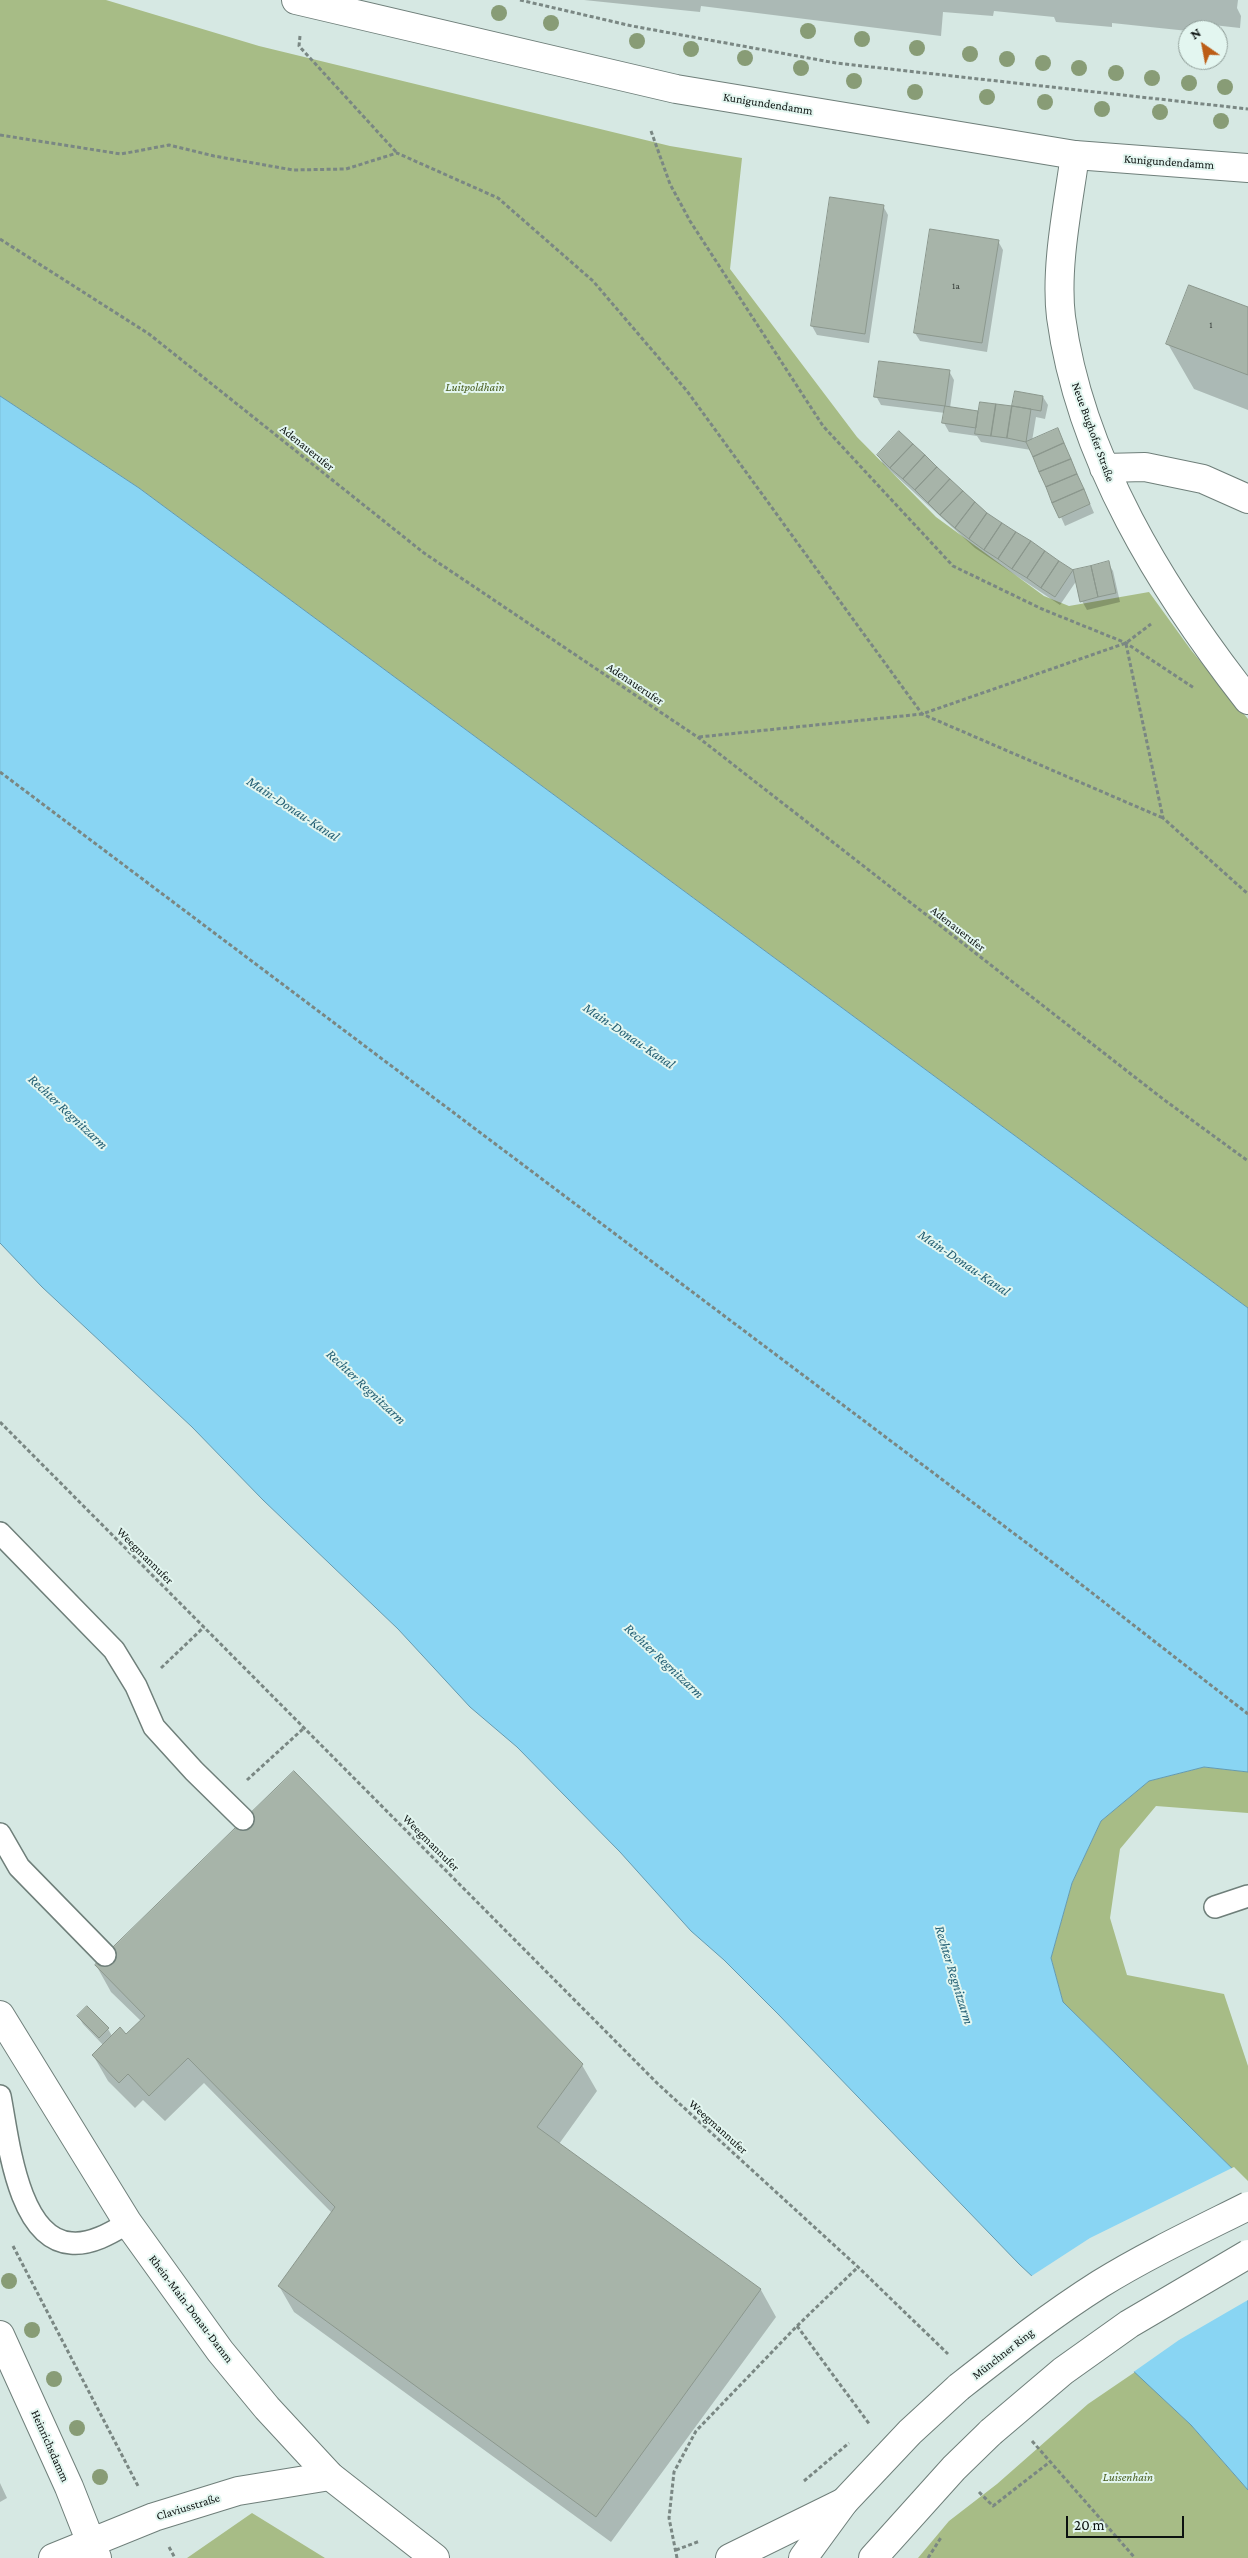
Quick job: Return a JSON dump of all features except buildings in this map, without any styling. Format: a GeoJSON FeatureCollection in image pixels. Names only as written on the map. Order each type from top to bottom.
{"type":"FeatureCollection","features":[{"type":"Feature","properties":{"kind":"street","name":"Kunigundendamm"},"geometry":{"type":"LineString","coordinates":[[300,1],[676,89],[1075,155],[1248,168]]}},
{"type":"Feature","properties":{"kind":"street","name":"Neue Bughofer Straße"},"geometry":{"type":"LineString","coordinates":[[1075,155],[1060,276],[1061,316],[1076,392],[1104,468],[1132,525],[1206,646],[1248,700]]}},
{"type":"Feature","properties":{"kind":"street"},"geometry":{"type":"LineString","coordinates":[[1104,468],[1145,466],[1203,479],[1248,499]]}},
{"type":"Feature","properties":{"kind":"street","name":"Rhein-Main-Donau-Damm"},"geometry":{"type":"LineString","coordinates":[[0,2015],[128,2223],[220,2351],[267,2408],[330,2476],[435,2558]]}},
{"type":"Feature","properties":{"kind":"street","name":"Münchner Ring"},"geometry":{"type":"LineString","coordinates":[[803,2558],[844,2502],[910,2432],[959,2387],[1029,2333],[1100,2284],[1248,2206]]}},
{"type":"Feature","properties":{"kind":"street"},"geometry":{"type":"LineString","coordinates":[[873,2558],[954,2468],[991,2432],[1063,2371],[1129,2324],[1248,2254]]}},
{"type":"Feature","properties":{"kind":"street","name":"Heinrichsdamm"},"geometry":{"type":"LineString","coordinates":[[0,2335],[68,2487],[94,2551]]}},
{"type":"Feature","properties":{"kind":"street","name":"Claviusstraße"},"geometry":{"type":"LineString","coordinates":[[53,2558],[94,2551],[154,2517],[238,2492],[330,2476]]}},
{"type":"Feature","properties":{"kind":"street"},"geometry":{"type":"LineString","coordinates":[[730,2558],[844,2502]]}},
{"type":"Feature","properties":{"kind":"lane"},"geometry":{"type":"LineString","coordinates":[[0,1533],[114,1650],[138,1691],[154,1726],[194,1771],[243,1819]]}},
{"type":"Feature","properties":{"kind":"lane"},"geometry":{"type":"LineString","coordinates":[[0,1834],[19,1867],[105,1955]]}},
{"type":"Feature","properties":{"kind":"lane"},"geometry":{"type":"LineString","coordinates":[[1215,1907],[1248,1896]]}},
{"type":"Feature","properties":{"kind":"lane"},"geometry":{"type":"LineString","coordinates":[[0,2096],[24,2202],[35,2222],[54,2238],[70,2243],[91,2241],[128,2223]]}},
{"type":"Feature","properties":{"kind":"path"},"geometry":{"type":"LineString","coordinates":[[520,0],[632,26],[836,63],[1248,109]]}},
{"type":"Feature","properties":{"kind":"path"},"geometry":{"type":"LineString","coordinates":[[300,1],[299,46],[397,153],[498,198],[593,281],[687,391],[922,714],[1163,818],[1248,894]]}},
{"type":"Feature","properties":{"kind":"path"},"geometry":{"type":"LineString","coordinates":[[651,131],[670,184],[690,221],[823,426],[952,566],[1042,609],[1126,643]]}},
{"type":"Feature","properties":{"kind":"path"},"geometry":{"type":"LineString","coordinates":[[0,135],[121,154],[169,145],[214,156],[293,170],[346,169],[397,153]]}},
{"type":"Feature","properties":{"kind":"path","name":"Adenauerufer"},"geometry":{"type":"LineString","coordinates":[[0,239],[148,334],[424,553],[699,738],[1163,1099],[1248,1161]]}},
{"type":"Feature","properties":{"kind":"path"},"geometry":{"type":"LineString","coordinates":[[699,738],[922,714],[1126,643]]}},
{"type":"Feature","properties":{"kind":"path"},"geometry":{"type":"LineString","coordinates":[[1126,643],[1163,818]]}},
{"type":"Feature","properties":{"kind":"path"},"geometry":{"type":"LineString","coordinates":[[0,772],[1060,1568],[1248,1714]]}},
{"type":"Feature","properties":{"kind":"path","name":"Weegmannufer"},"geometry":{"type":"LineString","coordinates":[[0,1422],[658,2084],[858,2267],[797,2326]]}},
{"type":"Feature","properties":{"kind":"path"},"geometry":{"type":"LineString","coordinates":[[138,1691],[204,1627]]}},
{"type":"Feature","properties":{"kind":"path"},"geometry":{"type":"LineString","coordinates":[[225,1801],[304,1728]]}},
{"type":"Feature","properties":{"kind":"path"},"geometry":{"type":"LineString","coordinates":[[9,2238],[175,2558]]}},
{"type":"Feature","properties":{"kind":"path"},"geometry":{"type":"LineString","coordinates":[[677,2558],[669,2518],[674,2472],[696,2431],[797,2326],[870,2425]]}},
{"type":"Feature","properties":{"kind":"path"},"geometry":{"type":"LineString","coordinates":[[862,2432],[877,2419]]}},
{"type":"Feature","properties":{"kind":"path"},"geometry":{"type":"LineString","coordinates":[[797,2487],[854,2438]]}},
{"type":"Feature","properties":{"kind":"path"},"geometry":{"type":"LineString","coordinates":[[976,2489],[993,2506],[1051,2461]]}},
{"type":"Feature","properties":{"kind":"path"},"geometry":{"type":"LineString","coordinates":[[676,2550],[703,2540]]}},
{"type":"Feature","properties":{"kind":"green space","name":"Luitpoldhain"},"geometry":{"type":"Polygon","coordinates":[[[0,0],[106,0],[259,46],[670,146],[742,158],[730,269],[857,437],[936,517],[1044,596],[1069,606],[1149,592],[1191,650],[1248,719],[1248,1308],[139,488],[0,396],[0,0]]]}},
{"type":"Feature","properties":{"kind":"green space"},"geometry":{"type":"Polygon","coordinates":[[[1204,1767],[1248,1772],[1248,1813],[1156,1806],[1120,1849],[1110,1918],[1127,1975],[1224,1994],[1248,2066],[1248,2184],[1063,2002],[1051,1958],[1072,1883],[1101,1821],[1149,1781],[1204,1767]]]}},
{"type":"Feature","properties":{"kind":"green space","name":"Luisenhain"},"geometry":{"type":"Polygon","coordinates":[[[1135,2372],[1191,2425],[1248,2490],[1248,2558],[918,2558],[949,2521],[997,2484],[1088,2404],[1135,2372]]]}},
{"type":"Feature","properties":{"kind":"green space"},"geometry":{"type":"Polygon","coordinates":[[[252,2513],[325,2558],[187,2558],[252,2513]]]}},
{"type":"Feature","properties":{"kind":"water"},"geometry":{"type":"Polygon","coordinates":[[[0,396],[139,488],[1248,1308],[1248,1772],[1204,1767],[1149,1781],[1101,1821],[1072,1883],[1051,1958],[1063,2002],[1248,2184],[1248,2490],[1191,2425],[1019,2264],[778,2014],[724,1960],[691,1931],[620,1852],[517,1747],[470,1707],[398,1629],[263,1500],[192,1427],[42,1287],[0,1243],[0,396]]]}},
{"type":"Feature","properties":{"kind":"pier"},"geometry":{"type":"Polygon","coordinates":[[[1234,2167],[1248,2181],[1248,2300],[1179,2340],[1132,2373],[1030,2277],[1090,2238],[1234,2167]]]}},
{"type":"Feature","properties":{"kind":"water label","name":"Main-Donau-Kanal"},"geometry":{"type":"Point","coordinates":[293,809]}},
{"type":"Feature","properties":{"kind":"water label","name":"Main-Donau-Kanal"},"geometry":{"type":"Point","coordinates":[629,1036]}},
{"type":"Feature","properties":{"kind":"water label","name":"Rechter Regnitzarm"},"geometry":{"type":"Point","coordinates":[68,1112]}},
{"type":"Feature","properties":{"kind":"water label","name":"Main-Donau-Kanal"},"geometry":{"type":"Point","coordinates":[964,1263]}},
{"type":"Feature","properties":{"kind":"water label","name":"Rechter Regnitzarm"},"geometry":{"type":"Point","coordinates":[366,1387]}},
{"type":"Feature","properties":{"kind":"water label","name":"Rechter Regnitzarm"},"geometry":{"type":"Point","coordinates":[664,1661]}},
{"type":"Feature","properties":{"kind":"water label","name":"Rechter Regnitzarm"},"geometry":{"type":"Point","coordinates":[954,1975]}}]}
